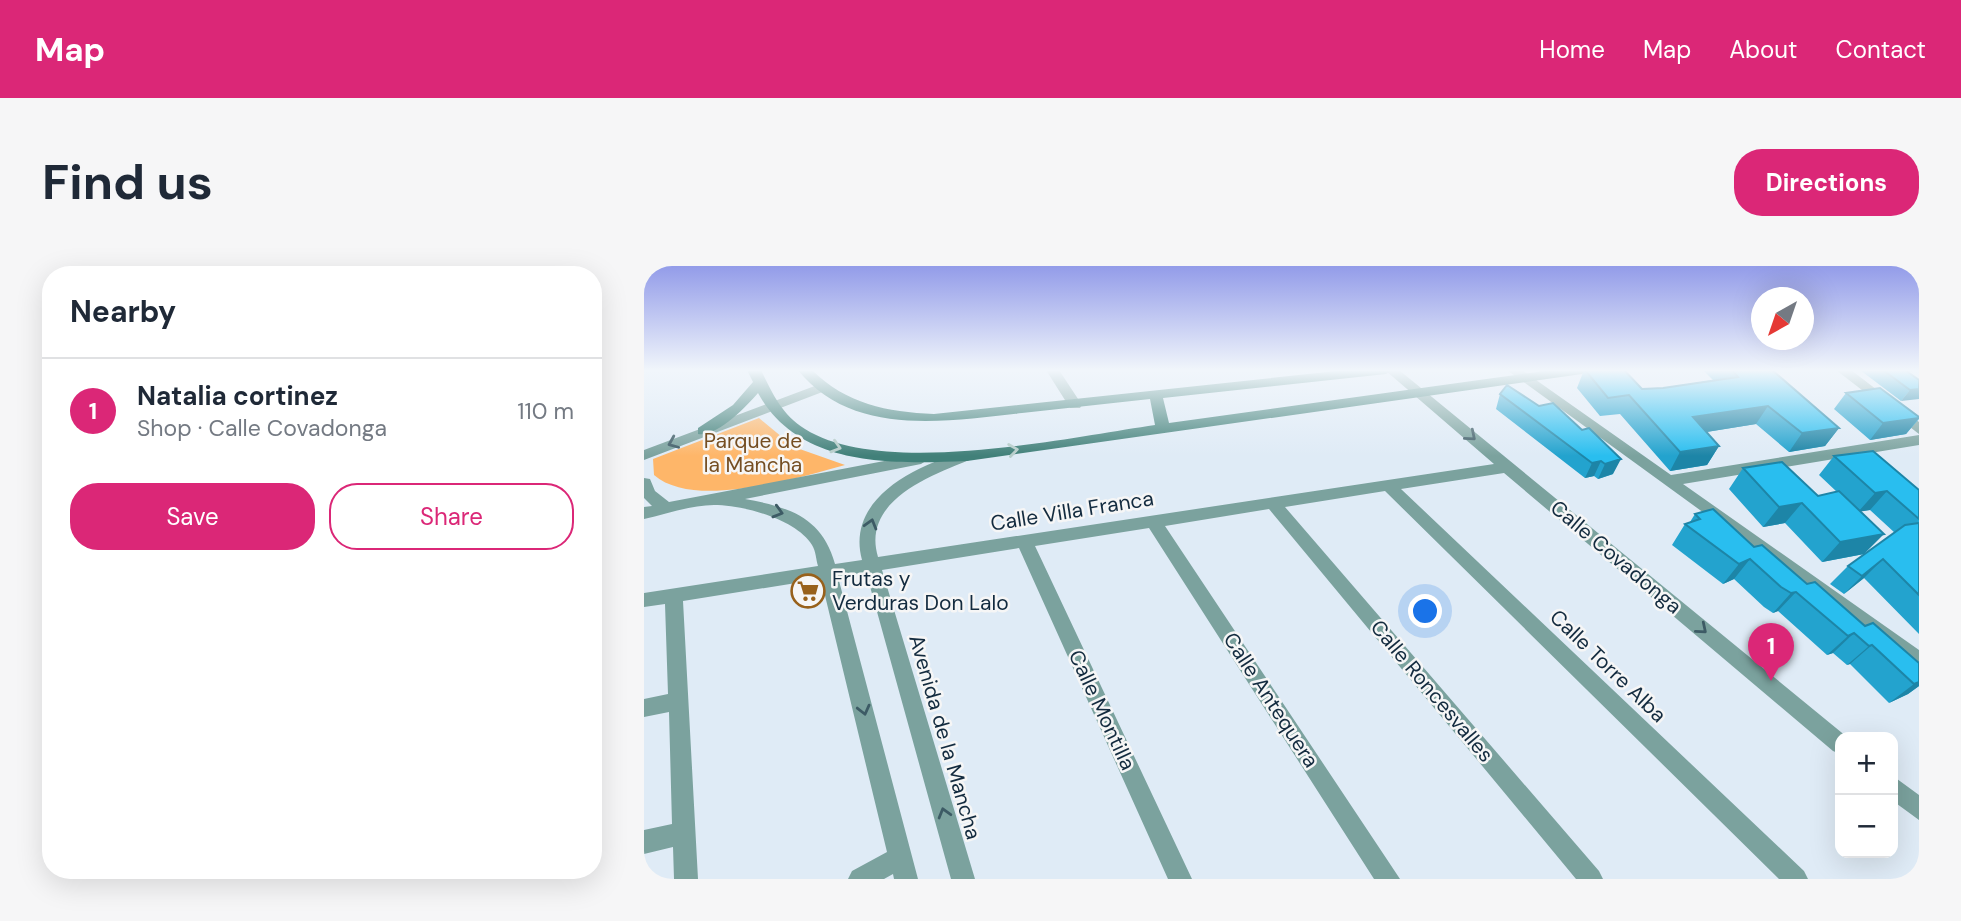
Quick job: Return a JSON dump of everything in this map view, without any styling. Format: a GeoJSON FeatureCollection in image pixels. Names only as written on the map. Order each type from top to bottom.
{"type":"FeatureCollection","features":[{"type":"Feature","properties":{"kind":"street"},"geometry":{"type":"LineString","coordinates":[[703,431],[738,408],[744,399]]}},
{"type":"Feature","properties":{"kind":"street"},"geometry":{"type":"LineString","coordinates":[[768,399],[793,426],[823,443],[879,456],[921,458],[967,456],[1378,399]]}},
{"type":"Feature","properties":{"kind":"street"},"geometry":{"type":"LineString","coordinates":[[644,455],[789,399]]}},
{"type":"Feature","properties":{"kind":"street"},"geometry":{"type":"LineString","coordinates":[[840,399],[859,409],[881,414],[934,418],[1133,399]]}},
{"type":"Feature","properties":{"kind":"street"},"geometry":{"type":"LineString","coordinates":[[1071,399],[1075,405]]}},
{"type":"Feature","properties":{"kind":"street"},"geometry":{"type":"LineString","coordinates":[[1157,399],[1163,429]]}},
{"type":"Feature","properties":{"kind":"street","name":"Calle Covadonga"},"geometry":{"type":"LineString","coordinates":[[1425,399],[1835,740]]}},
{"type":"Feature","properties":{"kind":"street"},"geometry":{"type":"LineString","coordinates":[[1553,399],[1919,661]]}},
{"type":"Feature","properties":{"kind":"street"},"geometry":{"type":"LineString","coordinates":[[1879,399],[1919,429]]}},
{"type":"Feature","properties":{"kind":"street"},"geometry":{"type":"LineString","coordinates":[[1669,481],[1919,440]]}},
{"type":"Feature","properties":{"kind":"street","name":"Avenida de la Mancha"},"geometry":{"type":"LineString","coordinates":[[963,879],[866,544],[873,514],[894,492],[919,476],[967,456]]}},
{"type":"Feature","properties":{"kind":"street"},"geometry":{"type":"LineString","coordinates":[[644,513],[921,458]]}},
{"type":"Feature","properties":{"kind":"street","name":"Calle Villa Franca"},"geometry":{"type":"LineString","coordinates":[[644,600],[1507,467]]}},
{"type":"Feature","properties":{"kind":"street"},"geometry":{"type":"LineString","coordinates":[[644,483],[649,494],[665,509]]}},
{"type":"Feature","properties":{"kind":"street","name":"Calle Torre Alba"},"geometry":{"type":"LineString","coordinates":[[1388,485],[1796,879]]}},
{"type":"Feature","properties":{"kind":"street"},"geometry":{"type":"LineString","coordinates":[[711,499],[793,516],[809,528],[821,544],[830,571],[903,869],[860,879]]}},
{"type":"Feature","properties":{"kind":"street","name":"Calle Roncesvalles"},"geometry":{"type":"LineString","coordinates":[[1273,503],[1591,879]]}},
{"type":"Feature","properties":{"kind":"street","name":"Calle Antequera"},"geometry":{"type":"LineString","coordinates":[[1153,521],[1388,879]]}},
{"type":"Feature","properties":{"kind":"street","name":"Calle Montilla"},"geometry":{"type":"LineString","coordinates":[[1024,541],[1180,879]]}},
{"type":"Feature","properties":{"kind":"street"},"geometry":{"type":"LineString","coordinates":[[674,594],[686,879]]}},
{"type":"Feature","properties":{"kind":"street"},"geometry":{"type":"LineString","coordinates":[[644,708],[678,701]]}},
{"type":"Feature","properties":{"kind":"street"},"geometry":{"type":"LineString","coordinates":[[1898,791],[1919,809]]}},
{"type":"Feature","properties":{"kind":"street"},"geometry":{"type":"LineString","coordinates":[[644,842],[684,833]]}},
{"type":"Feature","properties":{"kind":"green space","name":"Parque de la Mancha"},"geometry":{"type":"Polygon","coordinates":[[[759,418],[794,447],[845,465],[774,483],[719,491],[694,490],[672,485],[654,475],[653,459],[759,418]]]}},
{"type":"Feature","properties":{"kind":"building"},"geometry":{"type":"Polygon","coordinates":[[[1506,399],[1528,399],[1539,406],[1553,403],[1582,430],[1589,428],[1621,459],[1605,464],[1601,461],[1592,463],[1506,399]]]}},
{"type":"Feature","properties":{"kind":"building"},"geometry":{"type":"Polygon","coordinates":[[[1632,399],[1805,399],[1839,428],[1802,433],[1768,406],[1693,417],[1719,446],[1680,452],[1632,399]]]}},
{"type":"Feature","properties":{"kind":"building"},"geometry":{"type":"Polygon","coordinates":[[[1853,399],[1894,399],[1919,417],[1883,423],[1853,399]]]}},
{"type":"Feature","properties":{"kind":"building"},"geometry":{"type":"Polygon","coordinates":[[[1873,451],[1919,490],[1919,519],[1887,491],[1875,493],[1834,456],[1873,451]]]}},
{"type":"Feature","properties":{"kind":"building"},"geometry":{"type":"Polygon","coordinates":[[[1782,462],[1818,496],[1839,491],[1884,534],[1840,542],[1802,503],[1779,507],[1743,468],[1782,462]]]}},
{"type":"Feature","properties":{"kind":"building"},"geometry":{"type":"Polygon","coordinates":[[[1713,509],[1754,547],[1762,545],[1807,584],[1815,582],[1865,626],[1873,623],[1919,663],[1919,682],[1914,684],[1872,645],[1869,646],[1854,633],[1848,636],[1796,592],[1791,593],[1781,587],[1750,559],[1739,564],[1685,524],[1700,519],[1695,514],[1713,509]]]}},
{"type":"Feature","properties":{"kind":"building"},"geometry":{"type":"Polygon","coordinates":[[[1919,523],[1919,595],[1883,559],[1862,576],[1848,566],[1905,525],[1919,523]]]}},
{"type":"Feature","properties":{"kind":"place","name":"Frutas y Verduras Don Lalo"},"geometry":{"type":"Point","coordinates":[808,591]}},
{"type":"Feature","properties":{"kind":"place","name":"Natalia cortinez"},"geometry":{"type":"Point","coordinates":[1771,681]}}]}
